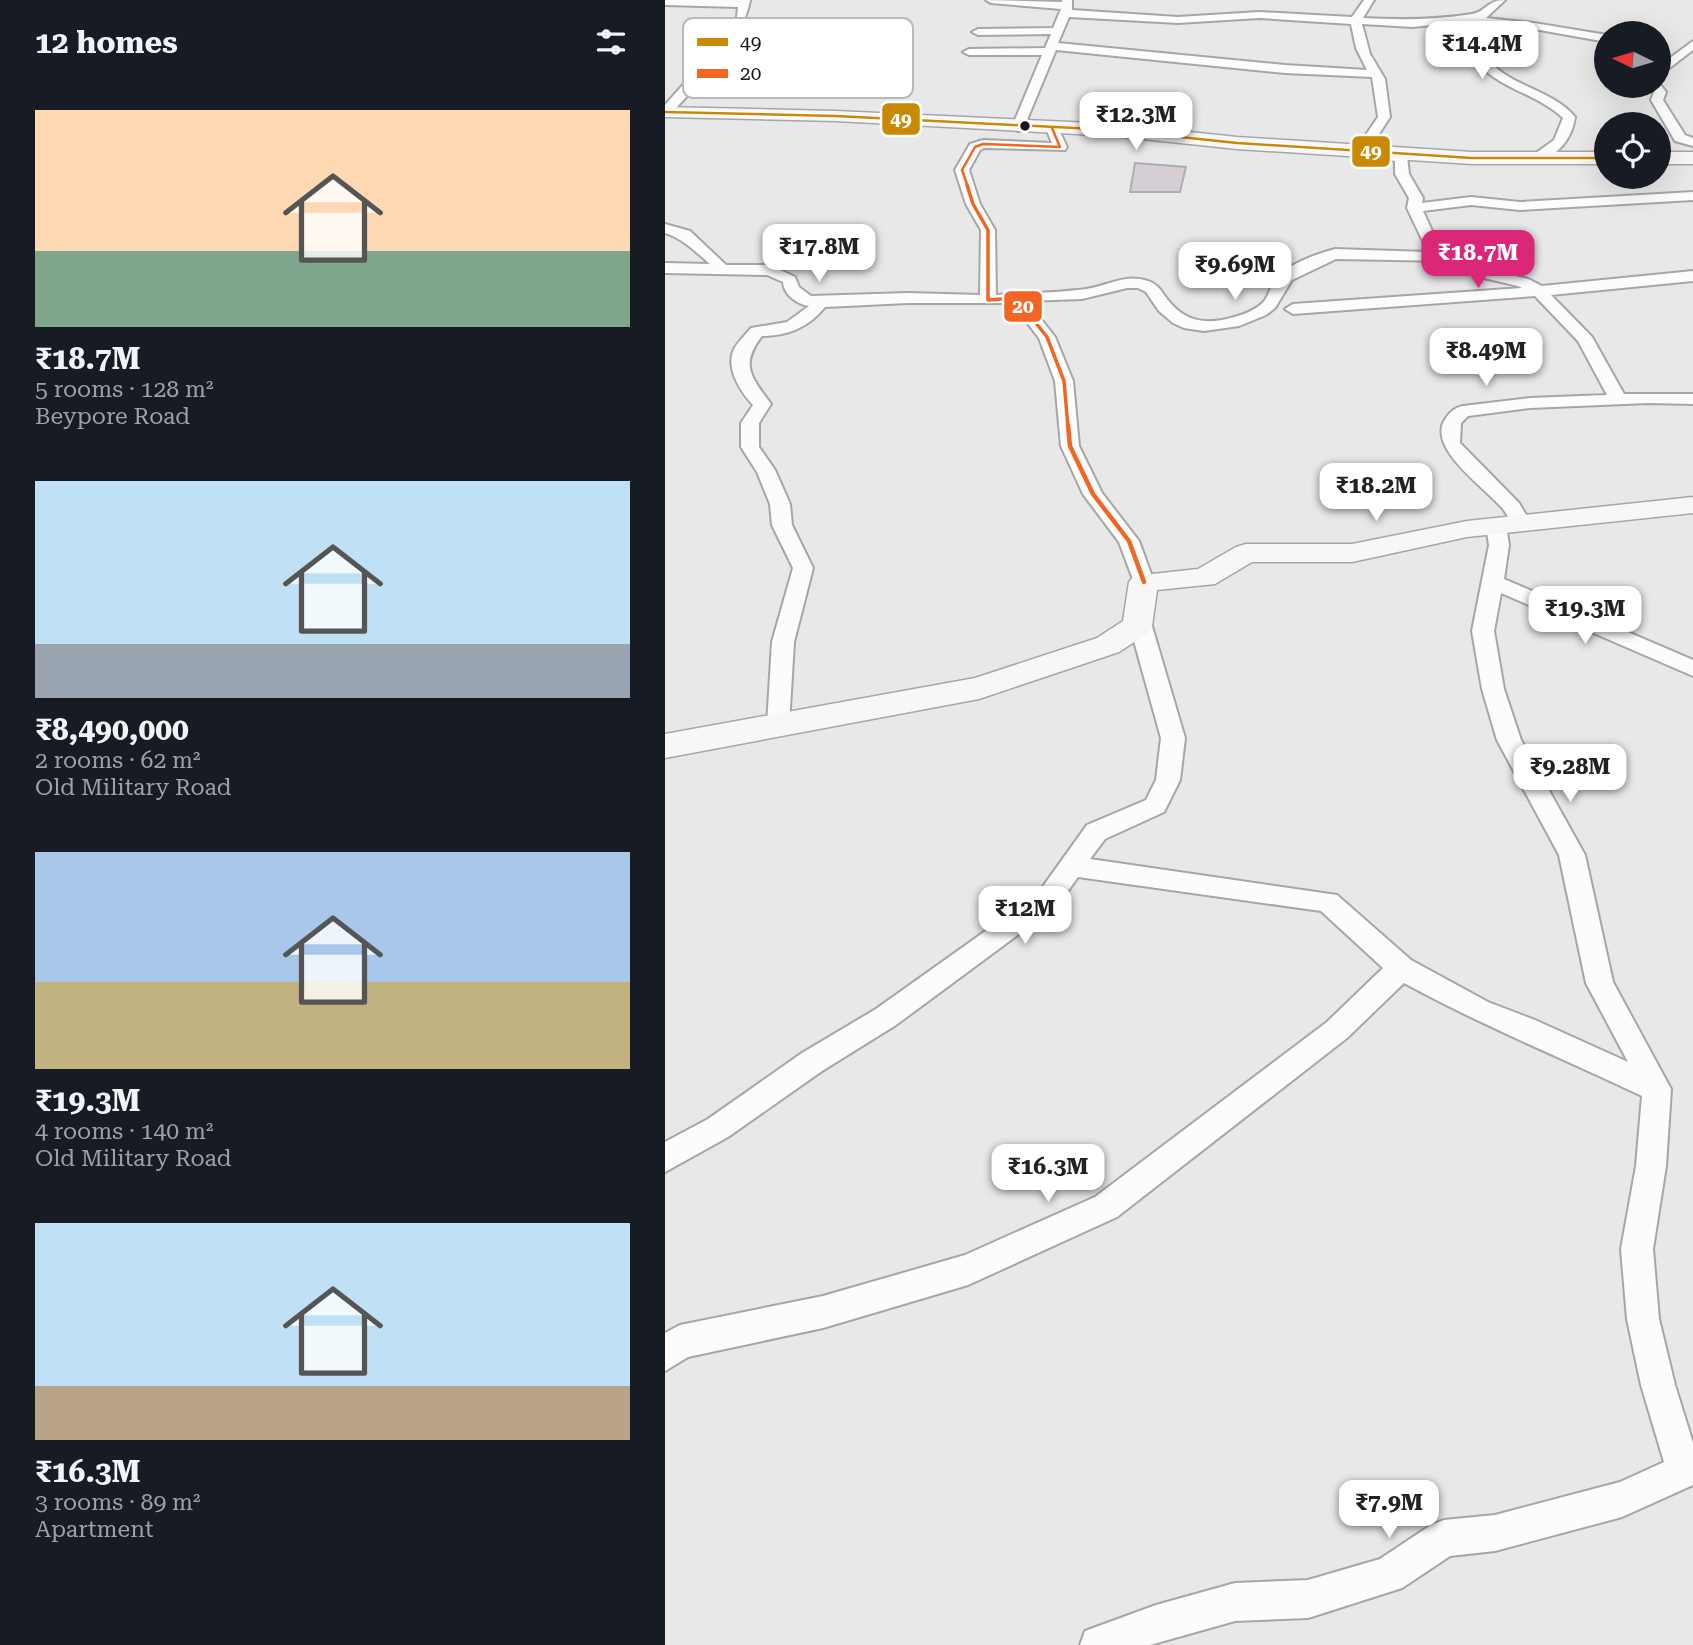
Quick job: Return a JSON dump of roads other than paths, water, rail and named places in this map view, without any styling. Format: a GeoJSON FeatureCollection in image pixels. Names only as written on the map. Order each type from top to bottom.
{"type":"FeatureCollection","features":[{"type":"Feature","properties":{"kind":"main road"},"geometry":{"type":"LineString","coordinates":[[665,112],[836,116],[1114,130],[1237,143],[1472,158],[1594,158]]}},
{"type":"Feature","properties":{"kind":"main road"},"geometry":{"type":"LineString","coordinates":[[1671,158],[1693,158]]}},
{"type":"Feature","properties":{"kind":"main road"},"geometry":{"type":"LineString","coordinates":[[665,746],[979,688],[1108,645],[1137,621],[1145,582],[1205,578],[1246,552],[1352,553],[1467,529],[1693,505]]}},
{"type":"Feature","properties":{"kind":"street"},"geometry":{"type":"LineString","coordinates":[[991,0],[1067,6],[1178,20],[1247,15],[1413,24],[1477,19],[1594,37]]}},
{"type":"Feature","properties":{"kind":"street"},"geometry":{"type":"LineString","coordinates":[[1369,0],[1356,20],[1361,53],[1379,79],[1384,117],[1365,151],[1394,154],[1402,159],[1402,174],[1416,198],[1415,208],[1433,249],[1489,275],[1523,282],[1539,291],[1586,340],[1618,400]]}},
{"type":"Feature","properties":{"kind":"street"},"geometry":{"type":"LineString","coordinates":[[1500,0],[1477,19],[1474,46],[1485,62],[1523,91],[1562,109],[1569,117],[1568,129],[1556,148],[1536,158]]}},
{"type":"Feature","properties":{"kind":"street"},"geometry":{"type":"LineString","coordinates":[[665,2],[745,2]]}},
{"type":"Feature","properties":{"kind":"street"},"geometry":{"type":"LineString","coordinates":[[1019,127],[1067,6]]}},
{"type":"Feature","properties":{"kind":"street"},"geometry":{"type":"LineString","coordinates":[[978,33],[1057,31]]}},
{"type":"Feature","properties":{"kind":"street"},"geometry":{"type":"LineString","coordinates":[[1671,62],[1693,44]]}},
{"type":"Feature","properties":{"kind":"street"},"geometry":{"type":"LineString","coordinates":[[969,52],[1050,49],[1376,74]]}},
{"type":"Feature","properties":{"kind":"street"},"geometry":{"type":"LineString","coordinates":[[1671,58],[1675,59]]}},
{"type":"Feature","properties":{"kind":"street"},"geometry":{"type":"LineString","coordinates":[[665,112],[683,90]]}},
{"type":"Feature","properties":{"kind":"street"},"geometry":{"type":"LineString","coordinates":[[1658,98],[1663,113],[1681,138],[1693,142]]}},
{"type":"Feature","properties":{"kind":"street"},"geometry":{"type":"LineString","coordinates":[[988,300],[988,230],[973,204],[962,170],[975,147],[983,145],[1060,147],[1052,128]]}},
{"type":"Feature","properties":{"kind":"street"},"geometry":{"type":"LineString","coordinates":[[1415,208],[1471,201],[1520,206],[1693,196]]}},
{"type":"Feature","properties":{"kind":"street"},"geometry":{"type":"LineString","coordinates":[[665,228],[685,234],[691,244],[715,259],[720,267]]}},
{"type":"Feature","properties":{"kind":"street"},"geometry":{"type":"LineString","coordinates":[[665,268],[770,270],[783,274],[790,280],[795,295],[807,301],[820,302],[908,298],[988,300],[1035,294],[1092,293],[1127,283],[1142,283],[1152,287],[1166,309],[1181,320],[1196,326],[1234,322],[1262,311],[1270,305],[1284,278],[1324,256],[1451,257]]}},
{"type":"Feature","properties":{"kind":"street"},"geometry":{"type":"LineString","coordinates":[[1293,309],[1539,291],[1693,276]]}},
{"type":"Feature","properties":{"kind":"street"},"geometry":{"type":"LineString","coordinates":[[1016,298],[1047,337],[1064,381],[1070,446],[1093,494],[1129,541],[1145,582]]}},
{"type":"Feature","properties":{"kind":"street"},"geometry":{"type":"LineString","coordinates":[[778,724],[783,642],[803,568],[782,525],[780,504],[766,470],[755,458],[750,447],[750,424],[762,404],[749,390],[740,365],[740,351],[757,331],[777,332],[794,326],[806,320],[820,302]]}},
{"type":"Feature","properties":{"kind":"street"},"geometry":{"type":"LineString","coordinates":[[1099,1645],[1235,1602],[1308,1599],[1389,1575],[1444,1538],[1495,1533],[1622,1499],[1689,1469],[1658,1385],[1643,1320],[1637,1249],[1651,1166],[1657,1089],[1600,983],[1571,855],[1509,740],[1493,689],[1483,631],[1499,545],[1509,525],[1511,507],[1459,455],[1451,443],[1453,422],[1463,411],[1530,403],[1693,400]]}},
{"type":"Feature","properties":{"kind":"street"},"geometry":{"type":"LineString","coordinates":[[1493,582],[1693,668]]}},
{"type":"Feature","properties":{"kind":"street"},"geometry":{"type":"LineString","coordinates":[[665,1158],[718,1128],[812,1062],[886,1017],[1048,899],[1096,832],[1155,806],[1168,780],[1173,738],[1137,621]]}},
{"type":"Feature","properties":{"kind":"street"},"geometry":{"type":"LineString","coordinates":[[1071,866],[1328,902],[1401,968],[1478,1010],[1525,1028],[1657,1089]]}},
{"type":"Feature","properties":{"kind":"street"},"geometry":{"type":"LineString","coordinates":[[665,1354],[680,1342],[823,1311],[968,1270],[1105,1207],[1338,1030],[1401,968]]}}]}
